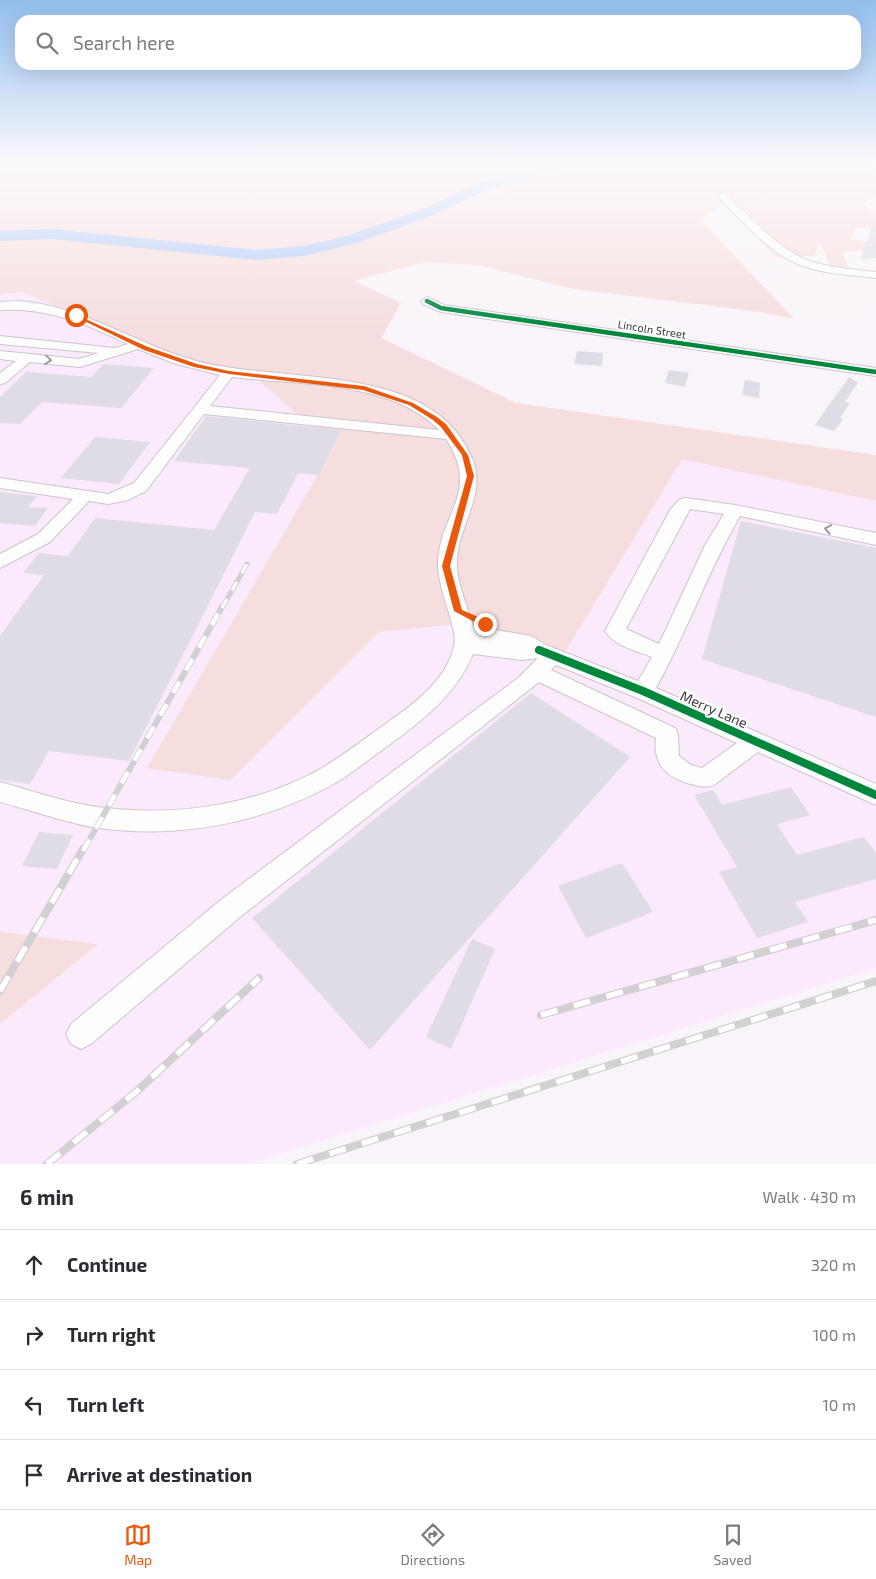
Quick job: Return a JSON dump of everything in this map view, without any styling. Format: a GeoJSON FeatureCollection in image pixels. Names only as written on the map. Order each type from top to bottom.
{"type":"FeatureCollection","features":[{"type":"Feature","properties":{"kind":"street"},"geometry":{"type":"LineString","coordinates":[[749,219],[789,254],[802,262],[824,268],[876,275]]}},
{"type":"Feature","properties":{"kind":"street","name":"Lincoln Street"},"geometry":{"type":"LineString","coordinates":[[427,301],[441,308],[876,372]]}},
{"type":"Feature","properties":{"kind":"street"},"geometry":{"type":"LineString","coordinates":[[0,306],[20,304],[66,311],[139,345],[196,365],[229,372],[351,386],[382,393],[424,411],[444,425],[451,434],[465,455],[470,476],[446,566],[463,630]]}},
{"type":"Feature","properties":{"kind":"street"},"geometry":{"type":"LineString","coordinates":[[0,340],[116,351]]}},
{"type":"Feature","properties":{"kind":"street"},"geometry":{"type":"LineString","coordinates":[[0,355],[80,363],[139,345]]}},
{"type":"Feature","properties":{"kind":"street"},"geometry":{"type":"LineString","coordinates":[[0,483],[65,492],[84,497],[108,499],[133,492],[140,487],[229,372]]}},
{"type":"Feature","properties":{"kind":"street"},"geometry":{"type":"LineString","coordinates":[[201,409],[436,435],[451,434]]}},
{"type":"Feature","properties":{"kind":"street"},"geometry":{"type":"LineString","coordinates":[[0,562],[44,538],[84,497]]}},
{"type":"Feature","properties":{"kind":"street"},"geometry":{"type":"LineString","coordinates":[[664,654],[631,641],[615,631],[679,510],[686,503],[735,510],[876,540]]}},
{"type":"Feature","properties":{"kind":"street"},"geometry":{"type":"LineString","coordinates":[[643,691],[664,654],[714,545],[735,510]]}},
{"type":"Feature","properties":{"kind":"street"},"geometry":{"type":"LineString","coordinates":[[463,630],[485,624],[529,634],[543,659]]}},
{"type":"Feature","properties":{"kind":"street"},"geometry":{"type":"LineString","coordinates":[[463,630],[522,653],[543,659],[667,734],[666,753],[668,760],[688,776],[706,778],[756,741]]}},
{"type":"Feature","properties":{"kind":"street"},"geometry":{"type":"LineString","coordinates":[[81,1034],[231,908],[525,684],[543,659]]}},
{"type":"Feature","properties":{"kind":"street","name":"Merry Lane"},"geometry":{"type":"LineString","coordinates":[[543,659],[643,691],[876,794]]}},
{"type":"Feature","properties":{"kind":"lane"},"geometry":{"type":"LineString","coordinates":[[3,376],[27,358]]}},
{"type":"Feature","properties":{"kind":"lane"},"geometry":{"type":"LineString","coordinates":[[0,792],[90,816],[148,822],[218,815],[266,802],[329,774],[399,726],[432,699],[454,670],[463,630]]}},
{"type":"Feature","properties":{"kind":"shaded area"},"geometry":{"type":"Polygon","coordinates":[[[0,219],[700,219],[794,319],[754,311],[573,289],[477,265],[425,262],[354,281],[401,303],[381,338],[516,403],[876,455],[876,501],[682,459],[559,662],[460,624],[379,632],[230,780],[147,768],[334,447],[248,371],[191,361],[22,292],[0,295],[0,219]]]}},
{"type":"Feature","properties":{"kind":"shaded area"},"geometry":{"type":"Polygon","coordinates":[[[739,219],[876,219],[870,228],[856,228],[850,239],[875,244],[876,249],[842,252],[848,267],[830,265],[819,241],[815,256],[777,258],[739,219]]]}},
{"type":"Feature","properties":{"kind":"shaded area"},"geometry":{"type":"Polygon","coordinates":[[[22,292],[191,361],[248,371],[334,447],[148,767],[230,780],[379,632],[460,624],[559,662],[682,459],[876,501],[876,968],[247,1164],[0,1164],[0,1024],[98,944],[0,932],[0,295],[22,292]]]}},
{"type":"Feature","properties":{"kind":"shaded area"},"geometry":{"type":"Polygon","coordinates":[[[0,932],[98,944],[0,1024],[0,932]]]}},
{"type":"Feature","properties":{"kind":"building"},"geometry":{"type":"Polygon","coordinates":[[[874,220],[876,220],[876,258],[860,260],[874,220]]]}},
{"type":"Feature","properties":{"kind":"building"},"geometry":{"type":"Polygon","coordinates":[[[577,351],[603,353],[602,366],[574,364],[577,351]]]}},
{"type":"Feature","properties":{"kind":"building"},"geometry":{"type":"Polygon","coordinates":[[[103,364],[154,368],[121,408],[42,402],[20,424],[0,423],[0,397],[26,372],[92,377],[103,364]]]}},
{"type":"Feature","properties":{"kind":"building"},"geometry":{"type":"Polygon","coordinates":[[[669,370],[689,373],[685,387],[665,383],[669,370]]]}},
{"type":"Feature","properties":{"kind":"building"},"geometry":{"type":"Polygon","coordinates":[[[849,377],[858,383],[845,402],[850,403],[840,418],[843,419],[834,431],[815,425],[849,377]]]}},
{"type":"Feature","properties":{"kind":"building"},"geometry":{"type":"Polygon","coordinates":[[[745,380],[760,383],[759,398],[742,395],[745,380]]]}},
{"type":"Feature","properties":{"kind":"building"},"geometry":{"type":"Polygon","coordinates":[[[206,416],[341,430],[319,475],[298,473],[277,514],[255,512],[129,761],[49,751],[30,784],[0,780],[0,636],[44,575],[23,573],[39,553],[68,556],[95,518],[214,530],[250,468],[174,461],[206,416]]]}},
{"type":"Feature","properties":{"kind":"building"},"geometry":{"type":"Polygon","coordinates":[[[95,437],[150,442],[119,484],[61,478],[95,437]]]}},
{"type":"Feature","properties":{"kind":"building"},"geometry":{"type":"Polygon","coordinates":[[[0,492],[37,496],[28,507],[48,508],[35,526],[0,523],[0,492]]]}},
{"type":"Feature","properties":{"kind":"building"},"geometry":{"type":"Polygon","coordinates":[[[741,521],[876,548],[876,717],[702,659],[741,521]]]}},
{"type":"Feature","properties":{"kind":"building"},"geometry":{"type":"Polygon","coordinates":[[[531,693],[630,757],[370,1050],[252,918],[531,693]]]}},
{"type":"Feature","properties":{"kind":"building"},"geometry":{"type":"Polygon","coordinates":[[[791,787],[810,815],[777,824],[797,855],[864,837],[876,853],[876,879],[795,902],[808,922],[757,938],[719,872],[737,867],[694,795],[713,790],[722,805],[791,787]]]}},
{"type":"Feature","properties":{"kind":"building"},"geometry":{"type":"Polygon","coordinates":[[[39,832],[73,835],[57,869],[22,866],[39,832]]]}},
{"type":"Feature","properties":{"kind":"building"},"geometry":{"type":"Polygon","coordinates":[[[622,863],[653,912],[586,938],[558,886],[622,863]]]}},
{"type":"Feature","properties":{"kind":"building"},"geometry":{"type":"Polygon","coordinates":[[[472,939],[495,949],[451,1049],[426,1037],[472,939]]]}},
{"type":"Feature","properties":{"kind":"waterway"},"geometry":{"type":"LineString","coordinates":[[0,236],[52,234],[256,255],[304,251],[351,240],[408,219]]}},
{"type":"Feature","properties":{"kind":"railway"},"geometry":{"type":"LineString","coordinates":[[222,608],[247,564]]}},
{"type":"Feature","properties":{"kind":"railway"},"geometry":{"type":"LineString","coordinates":[[83,851],[222,607]]}},
{"type":"Feature","properties":{"kind":"railway"},"geometry":{"type":"LineString","coordinates":[[0,991],[83,849]]}},
{"type":"Feature","properties":{"kind":"railway"},"geometry":{"type":"LineString","coordinates":[[541,1015],[876,920]]}},
{"type":"Feature","properties":{"kind":"railway"},"geometry":{"type":"LineString","coordinates":[[47,1164],[136,1092],[259,978]]}},
{"type":"Feature","properties":{"kind":"railway"},"geometry":{"type":"LineString","coordinates":[[297,1164],[876,981]]}},
{"type":"Feature","properties":{"kind":"cycle path"},"geometry":{"type":"LineString","coordinates":[[427,301],[441,308],[876,372]]}},
{"type":"Feature","properties":{"kind":"cycle path"},"geometry":{"type":"LineString","coordinates":[[539,650],[643,691],[876,795]]}},
{"type":"Feature","properties":{"kind":"route"},"geometry":{"type":"LineString","coordinates":[[76,315],[146,348],[196,365],[218,371],[364,388],[411,404],[435,418],[444,425],[465,455],[470,476],[466,498],[446,566],[458,611],[485,624]]}}]}
